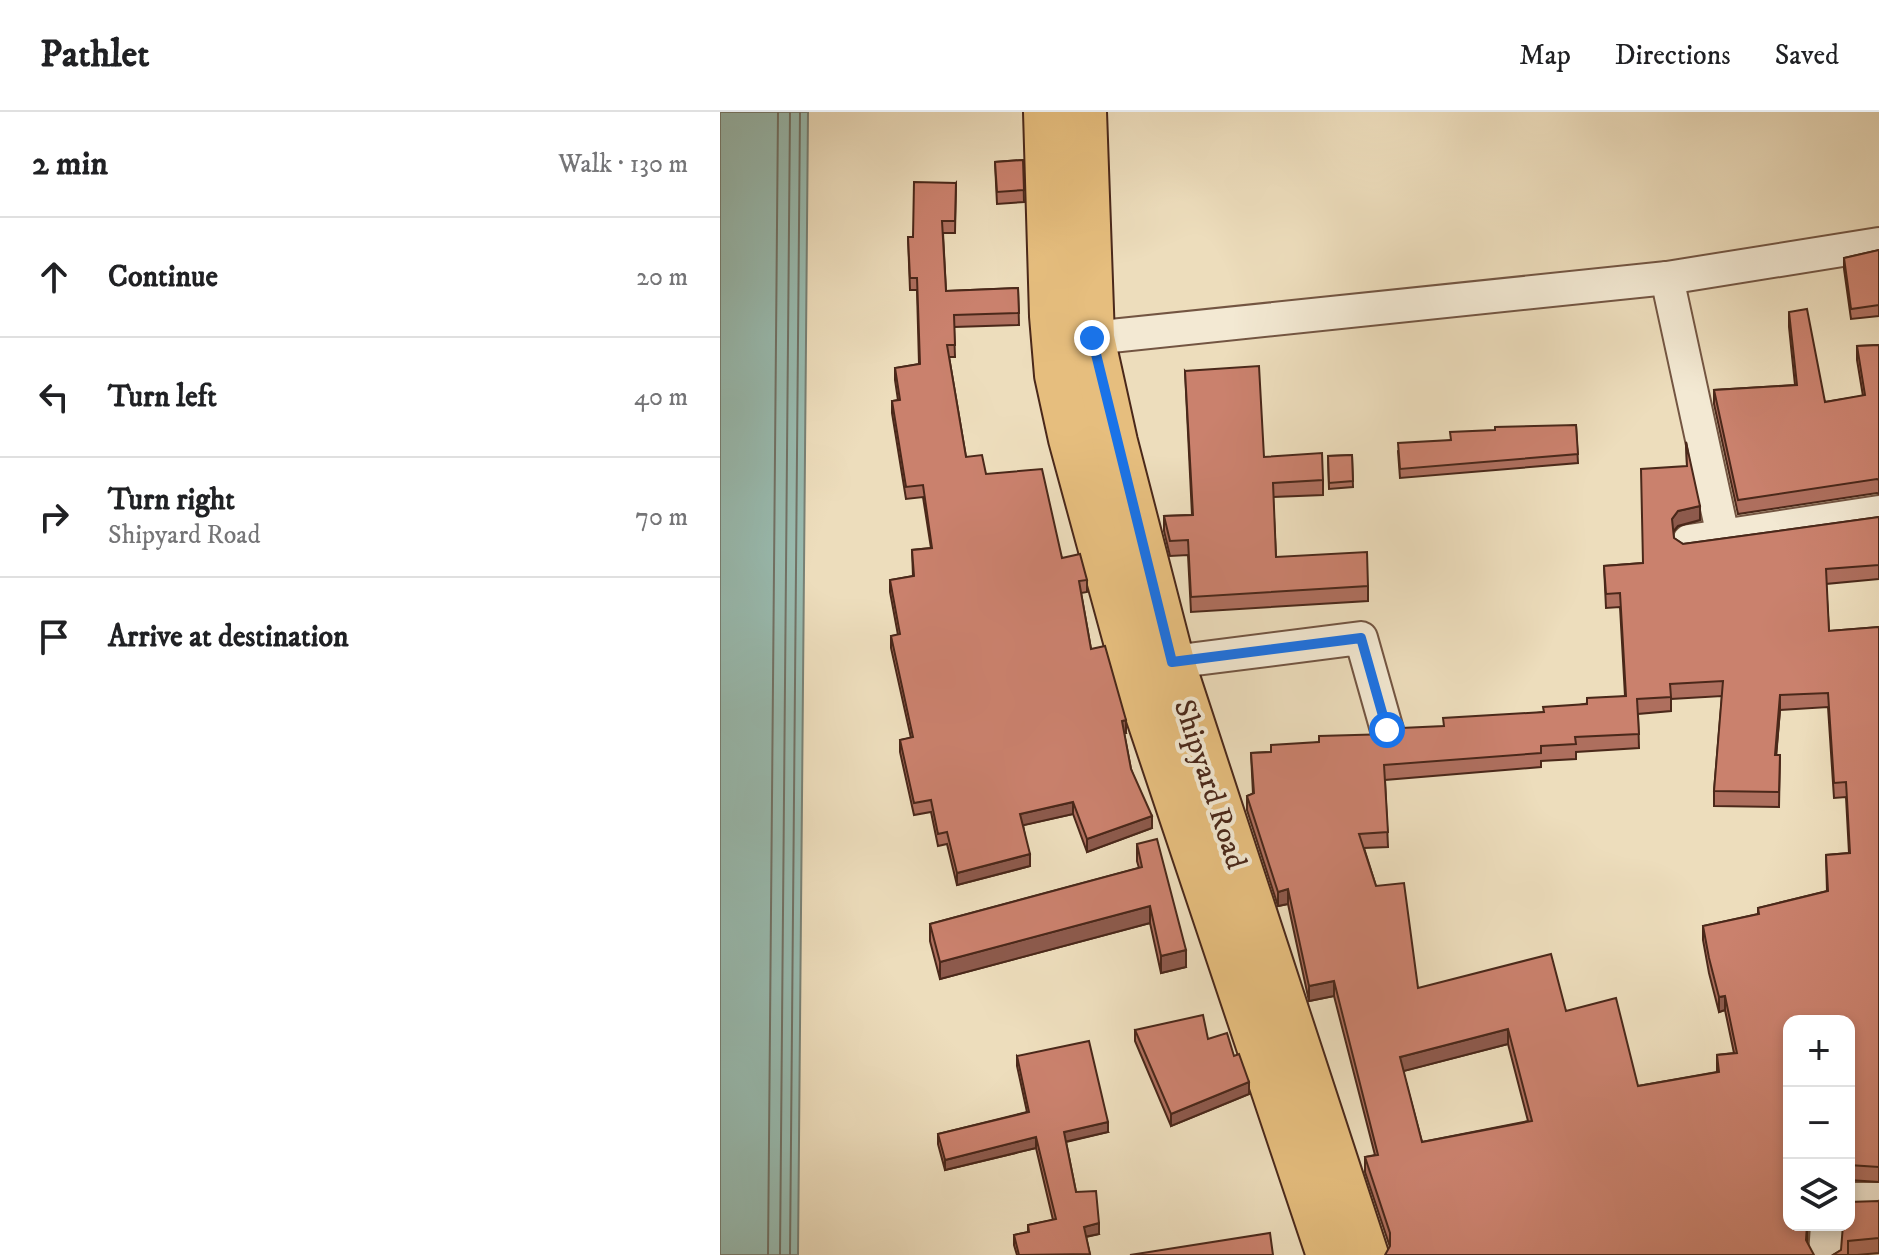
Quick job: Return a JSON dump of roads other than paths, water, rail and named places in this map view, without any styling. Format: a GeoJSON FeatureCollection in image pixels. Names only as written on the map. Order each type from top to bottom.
{"type":"FeatureCollection","features":[{"type":"Feature","properties":{"kind":"main road"},"geometry":{"type":"LineString","coordinates":[[1046,112],[1052,316],[1057,375],[1071,439],[1138,685],[1329,1255]]}},
{"type":"Feature","properties":{"kind":"main road","name":"Shipyard Road"},"geometry":{"type":"LineString","coordinates":[[1084,112],[1092,338],[1172,662],[1366,1255]]}},
{"type":"Feature","properties":{"kind":"street"},"geometry":{"type":"LineString","coordinates":[[1092,338],[1667,278],[1879,244]]}},
{"type":"Feature","properties":{"kind":"street"},"geometry":{"type":"LineString","coordinates":[[1667,278],[1723,536]]}},
{"type":"Feature","properties":{"kind":"street"},"geometry":{"type":"LineString","coordinates":[[1689,541],[1879,512]]}},
{"type":"Feature","properties":{"kind":"street"},"geometry":{"type":"LineString","coordinates":[[1172,662],[1361,638],[1387,730]]}},
{"type":"Feature","properties":{"kind":"street"},"geometry":{"type":"LineString","coordinates":[[1855,1199],[1879,1199]]}},
{"type":"Feature","properties":{"kind":"street"},"geometry":{"type":"LineString","coordinates":[[1825,1255],[1827,1231]]}},
{"type":"Feature","properties":{"kind":"water"},"geometry":{"type":"Polygon","coordinates":[[[720,112],[808,112],[798,1255],[720,1255],[720,112]]]}}]}
